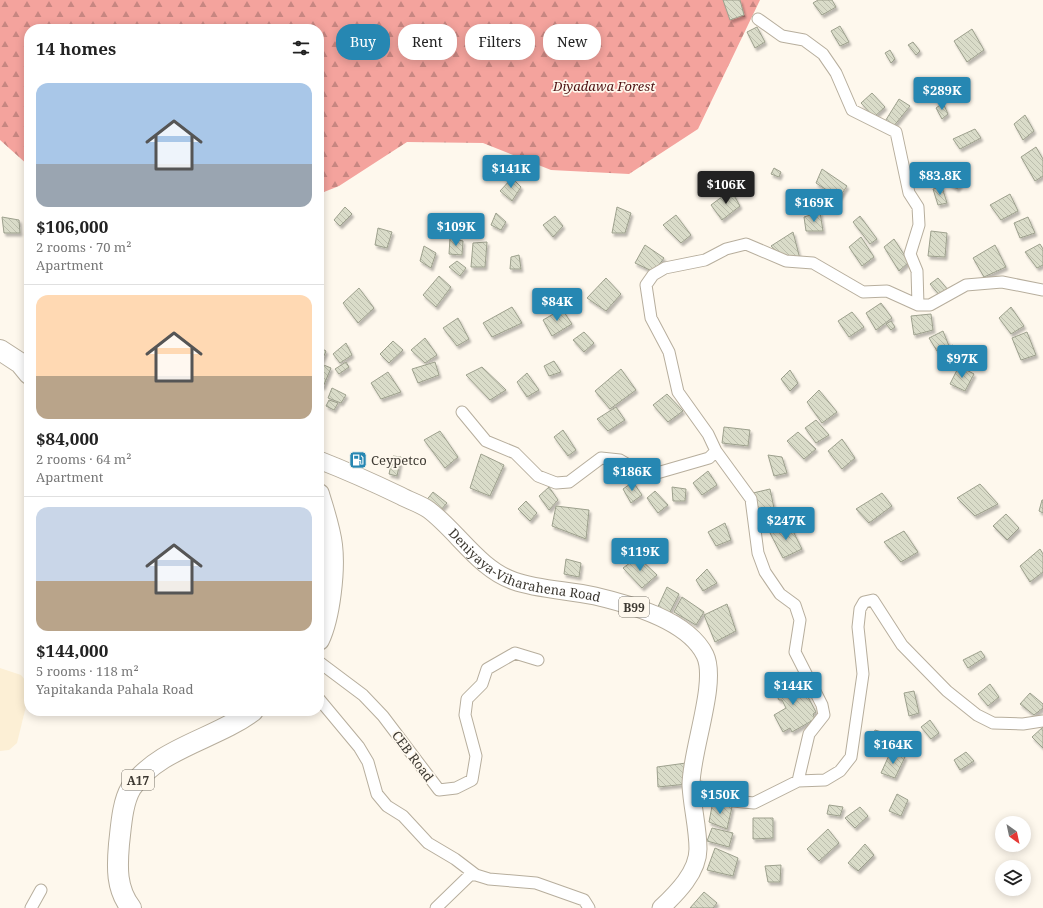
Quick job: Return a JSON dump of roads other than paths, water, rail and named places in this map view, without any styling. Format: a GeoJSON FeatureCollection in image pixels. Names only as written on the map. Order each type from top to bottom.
{"type":"FeatureCollection","features":[{"type":"Feature","properties":{"kind":"highway"},"geometry":{"type":"LineString","coordinates":[[0,350],[20,363],[24,368]]}},
{"type":"Feature","properties":{"kind":"highway"},"geometry":{"type":"LineString","coordinates":[[324,511],[330,532],[333,558],[329,608],[324,630]]}},
{"type":"Feature","properties":{"kind":"highway","name":"A17"},"geometry":{"type":"LineString","coordinates":[[131,908],[120,886],[117,869],[124,808],[131,789],[150,768],[176,751],[210,737],[246,716]]}},
{"type":"Feature","properties":{"kind":"main road","name":"Deniyaya-Viharahena Road"},"geometry":{"type":"LineString","coordinates":[[324,462],[374,482],[429,510],[491,568],[512,580],[553,590],[594,596],[627,605],[662,617],[686,633],[696,642],[705,655],[709,669],[709,683],[694,756],[691,784],[698,849],[695,865],[686,880],[661,908]]}},
{"type":"Feature","properties":{"kind":"street"},"geometry":{"type":"LineString","coordinates":[[758,19],[782,36],[804,40],[823,54],[836,73],[852,110],[896,132],[908,193],[918,207],[919,225],[910,254],[917,271],[918,305]]}},
{"type":"Feature","properties":{"kind":"street"},"geometry":{"type":"LineString","coordinates":[[798,781],[809,734],[824,715],[822,705],[795,652],[800,620],[795,606],[780,594],[765,572],[758,553],[751,499],[716,451],[708,434],[678,392],[669,352],[652,318],[646,285],[653,275],[665,268],[705,260],[726,249],[746,244],[786,261],[813,263],[863,292],[887,291],[918,305],[930,305],[966,285],[1002,282],[1043,290]]}},
{"type":"Feature","properties":{"kind":"street"},"geometry":{"type":"LineString","coordinates":[[462,412],[486,441],[515,453],[538,476],[556,483],[569,482],[601,458],[620,460],[637,470],[657,473],[709,458],[716,451]]}},
{"type":"Feature","properties":{"kind":"street"},"geometry":{"type":"LineString","coordinates":[[691,784],[710,789],[733,801],[754,804],[798,781],[825,780],[840,771],[851,757],[863,674],[858,627],[860,609],[864,602],[872,600],[902,645],[947,691],[977,715],[993,723],[1023,724],[1043,721]]}},
{"type":"Feature","properties":{"kind":"street","name":"CEB Road"},"geometry":{"type":"LineString","coordinates":[[324,666],[363,695],[383,716],[439,790],[456,788],[472,780],[476,756],[465,715],[467,700],[482,684],[487,669],[514,653],[538,660]]}},
{"type":"Feature","properties":{"kind":"street"},"geometry":{"type":"LineString","coordinates":[[324,705],[359,747],[368,762],[376,794],[403,816],[428,843],[455,859],[476,875]]}},
{"type":"Feature","properties":{"kind":"street"},"geometry":{"type":"LineString","coordinates":[[436,908],[470,875],[476,875],[489,879],[536,883],[584,900],[589,908]]}},
{"type":"Feature","properties":{"kind":"street"},"geometry":{"type":"LineString","coordinates":[[31,908],[41,890]]}},
{"type":"Feature","properties":{"kind":"place","name":"Ceypetco"},"geometry":{"type":"Point","coordinates":[358,460]}},
{"type":"Feature","properties":{"kind":"park label","name":"Diyadawa Forest"},"geometry":{"type":"Point","coordinates":[604,86]}}]}
